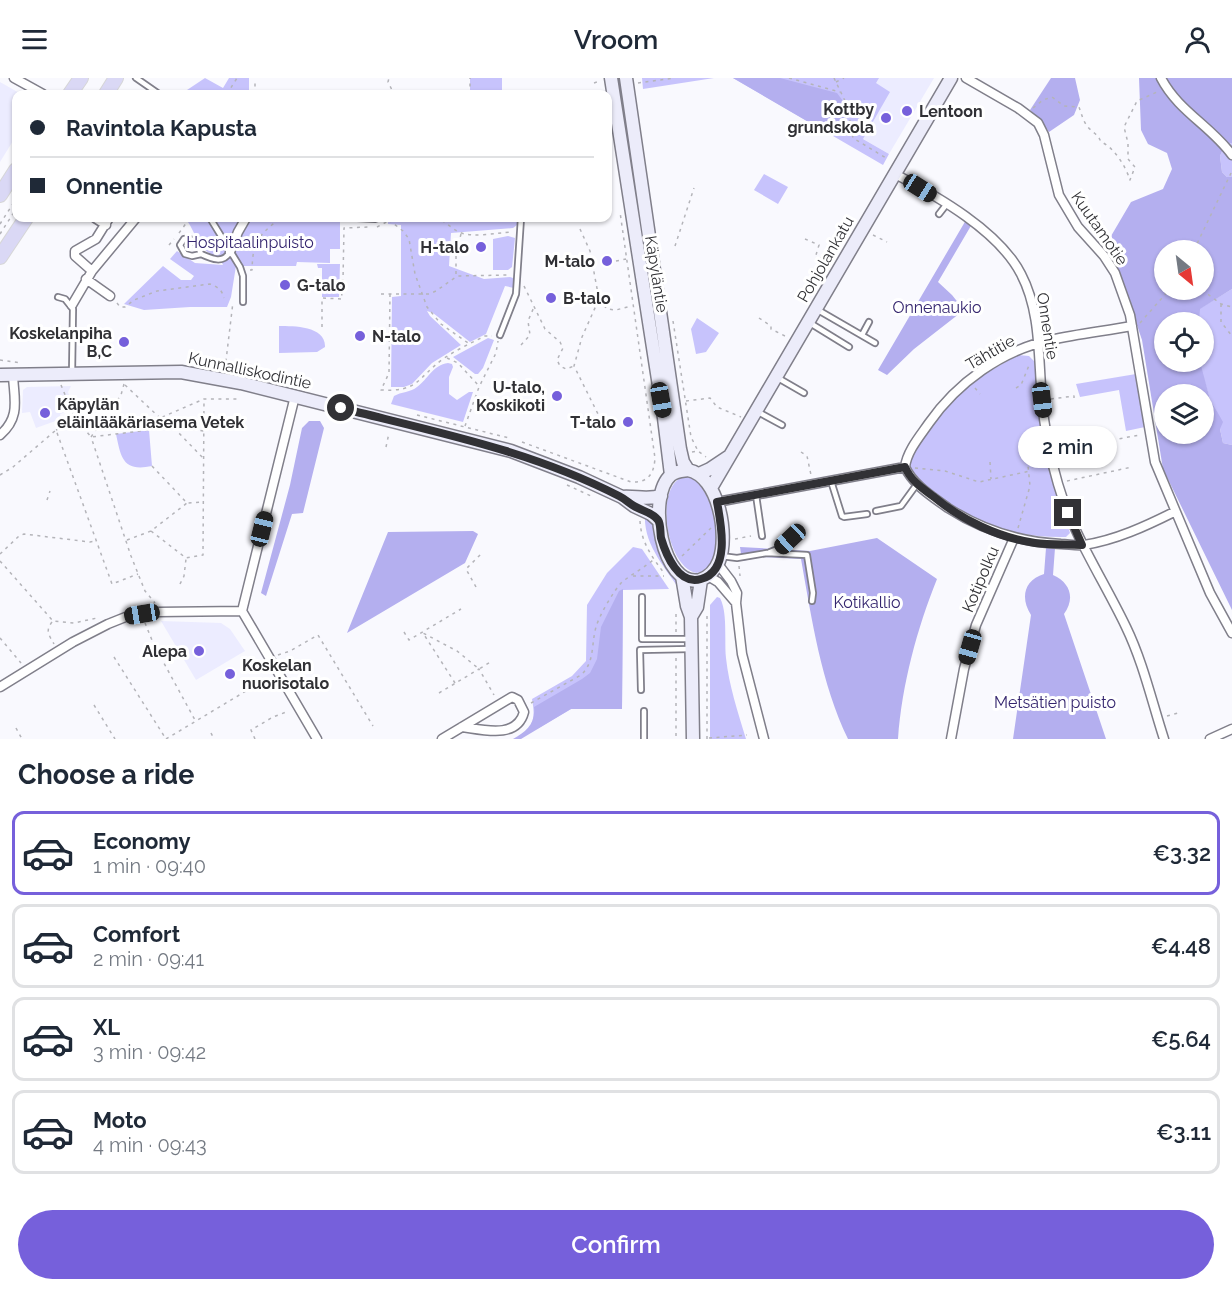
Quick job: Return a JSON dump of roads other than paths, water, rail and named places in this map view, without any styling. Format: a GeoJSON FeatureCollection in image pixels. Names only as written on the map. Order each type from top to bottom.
{"type":"FeatureCollection","features":[{"type":"Feature","properties":{"kind":"main road","name":"Pohjolankatu"},"geometry":{"type":"LineString","coordinates":[[711,489],[951,78]]}},
{"type":"Feature","properties":{"kind":"main road","name":"Käpyläntie"},"geometry":{"type":"LineString","coordinates":[[632,80],[630,109],[681,454],[693,472]]}},
{"type":"Feature","properties":{"kind":"main road","name":"Käpyläntie"},"geometry":{"type":"LineString","coordinates":[[612,112],[664,418],[671,475]]}},
{"type":"Feature","properties":{"kind":"main road"},"geometry":{"type":"LineString","coordinates":[[0,195],[12,176]]}},
{"type":"Feature","properties":{"kind":"main road"},"geometry":{"type":"LineString","coordinates":[[0,257],[23,222]]}},
{"type":"Feature","properties":{"kind":"main road","name":"Kunnalliskodintie"},"geometry":{"type":"LineString","coordinates":[[6,375],[72,374],[124,378],[196,374],[295,396],[511,451],[579,477],[622,497],[659,521]]}},
{"type":"Feature","properties":{"kind":"main road","name":"Pohjolankatu"},"geometry":{"type":"LineString","coordinates":[[693,472],[710,469],[728,457]]}},
{"type":"Feature","properties":{"kind":"main road"},"geometry":{"type":"LineString","coordinates":[[691,617],[697,607],[704,578],[719,560],[723,541],[717,502],[711,489],[693,472],[671,475],[661,496],[659,521],[662,538],[673,566],[682,576],[692,580],[704,578]]}},
{"type":"Feature","properties":{"kind":"main road","name":"Kunnalliskodintie"},"geometry":{"type":"LineString","coordinates":[[622,497],[633,496],[649,499],[661,496]]}},
{"type":"Feature","properties":{"kind":"main road"},"geometry":{"type":"LineString","coordinates":[[682,576],[691,617],[693,739]]}},
{"type":"Feature","properties":{"kind":"street"},"geometry":{"type":"LineString","coordinates":[[14,78],[36,90]]}},
{"type":"Feature","properties":{"kind":"street","name":"Kuutamotie"},"geometry":{"type":"LineString","coordinates":[[966,78],[1018,108],[1038,123],[1044,135],[1059,195],[1078,227],[1104,256],[1115,273],[1125,297],[1132,326],[1155,462],[1174,512],[1210,593],[1232,633]]}},
{"type":"Feature","properties":{"kind":"street"},"geometry":{"type":"LineString","coordinates":[[1161,78],[1173,98],[1225,145],[1232,155]]}},
{"type":"Feature","properties":{"kind":"street"},"geometry":{"type":"LineString","coordinates":[[612,112],[630,109]]}},
{"type":"Feature","properties":{"kind":"street","name":"Onnentie"},"geometry":{"type":"LineString","coordinates":[[895,174],[990,235],[1021,273],[1030,294],[1038,344],[1042,400],[1058,483],[1082,545],[1127,628],[1164,739]]}},
{"type":"Feature","properties":{"kind":"street"},"geometry":{"type":"LineString","coordinates":[[92,271],[75,256],[75,252],[96,239],[106,222]]}},
{"type":"Feature","properties":{"kind":"street"},"geometry":{"type":"LineString","coordinates":[[72,305],[86,279],[133,222]]}},
{"type":"Feature","properties":{"kind":"street"},"geometry":{"type":"LineString","coordinates":[[230,252],[244,222]]}},
{"type":"Feature","properties":{"kind":"street"},"geometry":{"type":"LineString","coordinates":[[86,279],[110,296]]}},
{"type":"Feature","properties":{"kind":"street","name":"Tähtitie"},"geometry":{"type":"LineString","coordinates":[[905,467],[909,454],[923,431],[950,397],[995,362],[1016,351],[1048,340],[1132,326]]}},
{"type":"Feature","properties":{"kind":"street"},"geometry":{"type":"LineString","coordinates":[[0,435],[13,421],[15,411],[6,375]]}},
{"type":"Feature","properties":{"kind":"street"},"geometry":{"type":"LineString","coordinates":[[295,396],[242,611],[317,739]]}},
{"type":"Feature","properties":{"kind":"street"},"geometry":{"type":"LineString","coordinates":[[717,502],[905,467],[909,477],[917,484],[967,520],[1035,543],[1082,545],[1141,528],[1174,512]]}},
{"type":"Feature","properties":{"kind":"street","name":"Kotipolku"},"geometry":{"type":"LineString","coordinates":[[951,739],[962,678],[976,625],[1014,537]]}},
{"type":"Feature","properties":{"kind":"street"},"geometry":{"type":"LineString","coordinates":[[719,560],[737,593],[735,603],[742,654],[764,739]]}},
{"type":"Feature","properties":{"kind":"street"},"geometry":{"type":"LineString","coordinates":[[704,578],[718,582],[735,603]]}},
{"type":"Feature","properties":{"kind":"street"},"geometry":{"type":"LineString","coordinates":[[0,687],[73,642],[128,616],[158,612],[242,611]]}},
{"type":"Feature","properties":{"kind":"street"},"geometry":{"type":"LineString","coordinates":[[442,739],[462,727],[512,697],[518,700],[524,712],[518,726],[506,733],[462,727]]}},
{"type":"Feature","properties":{"kind":"street"},"geometry":{"type":"LineString","coordinates":[[1210,739],[1232,729]]}},
{"type":"Feature","properties":{"kind":"lane"},"geometry":{"type":"LineString","coordinates":[[136,78],[153,90]]}},
{"type":"Feature","properties":{"kind":"lane"},"geometry":{"type":"LineString","coordinates":[[939,214],[946,205]]}},
{"type":"Feature","properties":{"kind":"lane"},"geometry":{"type":"LineString","coordinates":[[212,222],[241,270],[243,302]]}},
{"type":"Feature","properties":{"kind":"lane"},"geometry":{"type":"LineString","coordinates":[[500,335],[516,294],[521,222]]}},
{"type":"Feature","properties":{"kind":"lane"},"geometry":{"type":"LineString","coordinates":[[201,254],[193,240],[184,239],[181,243],[185,254],[192,256],[201,254],[222,260],[230,252]]}},
{"type":"Feature","properties":{"kind":"lane"},"geometry":{"type":"LineString","coordinates":[[58,297],[72,305],[72,374]]}},
{"type":"Feature","properties":{"kind":"lane"},"geometry":{"type":"LineString","coordinates":[[815,309],[875,343]]}},
{"type":"Feature","properties":{"kind":"lane"},"geometry":{"type":"LineString","coordinates":[[808,322],[849,347]]}},
{"type":"Feature","properties":{"kind":"lane"},"geometry":{"type":"LineString","coordinates":[[862,335],[869,322]]}},
{"type":"Feature","properties":{"kind":"lane"},"geometry":{"type":"LineString","coordinates":[[776,377],[804,393]]}},
{"type":"Feature","properties":{"kind":"lane"},"geometry":{"type":"LineString","coordinates":[[753,416],[782,425]]}},
{"type":"Feature","properties":{"kind":"lane"},"geometry":{"type":"LineString","coordinates":[[831,481],[842,516],[867,514]]}},
{"type":"Feature","properties":{"kind":"lane"},"geometry":{"type":"LineString","coordinates":[[876,511],[901,506],[917,484]]}},
{"type":"Feature","properties":{"kind":"lane"},"geometry":{"type":"LineString","coordinates":[[756,495],[762,536]]}},
{"type":"Feature","properties":{"kind":"lane"},"geometry":{"type":"LineString","coordinates":[[719,560],[767,553],[780,548],[800,530]]}},
{"type":"Feature","properties":{"kind":"lane"},"geometry":{"type":"LineString","coordinates":[[767,553],[807,555],[813,593],[812,602]]}},
{"type":"Feature","properties":{"kind":"lane"},"geometry":{"type":"LineString","coordinates":[[642,597],[642,639],[676,639],[691,644]]}},
{"type":"Feature","properties":{"kind":"lane"},"geometry":{"type":"LineString","coordinates":[[641,690],[640,650],[676,649],[691,644]]}},
{"type":"Feature","properties":{"kind":"lane"},"geometry":{"type":"LineString","coordinates":[[644,711],[644,739]]}},
{"type":"Feature","properties":{"kind":"place","name":"Lentoon"},"geometry":{"type":"Point","coordinates":[907,111]}},
{"type":"Feature","properties":{"kind":"place","name":"Kottby grundskola"},"geometry":{"type":"Point","coordinates":[886,118]}},
{"type":"Feature","properties":{"kind":"place","name":"H-talo"},"geometry":{"type":"Point","coordinates":[481,247]}},
{"type":"Feature","properties":{"kind":"place","name":"M-talo"},"geometry":{"type":"Point","coordinates":[607,261]}},
{"type":"Feature","properties":{"kind":"place","name":"G-talo"},"geometry":{"type":"Point","coordinates":[285,285]}},
{"type":"Feature","properties":{"kind":"place","name":"B-talo"},"geometry":{"type":"Point","coordinates":[551,298]}},
{"type":"Feature","properties":{"kind":"place","name":"N-talo"},"geometry":{"type":"Point","coordinates":[360,336]}},
{"type":"Feature","properties":{"kind":"place","name":"Koskelanpiha B,C"},"geometry":{"type":"Point","coordinates":[124,342]}},
{"type":"Feature","properties":{"kind":"place","name":"U-talo, Koskikoti"},"geometry":{"type":"Point","coordinates":[557,396]}},
{"type":"Feature","properties":{"kind":"place","name":"Käpylän eläinlääkäriasema Vetek"},"geometry":{"type":"Point","coordinates":[45,413]}},
{"type":"Feature","properties":{"kind":"place","name":"T-talo"},"geometry":{"type":"Point","coordinates":[628,422]}},
{"type":"Feature","properties":{"kind":"place","name":"Alepa"},"geometry":{"type":"Point","coordinates":[199,651]}},
{"type":"Feature","properties":{"kind":"place","name":"Koskelan nuorisotalo"},"geometry":{"type":"Point","coordinates":[230,674]}},
{"type":"Feature","properties":{"kind":"park label","name":"Hospitaalinpuisto"},"geometry":{"type":"Point","coordinates":[250,242]}},
{"type":"Feature","properties":{"kind":"park label","name":"Onnenaukio"},"geometry":{"type":"Point","coordinates":[937,307]}},
{"type":"Feature","properties":{"kind":"park label","name":"Kotikallio"},"geometry":{"type":"Point","coordinates":[867,602]}},
{"type":"Feature","properties":{"kind":"park label","name":"Metsätien puisto"},"geometry":{"type":"Point","coordinates":[1055,702]}}]}
